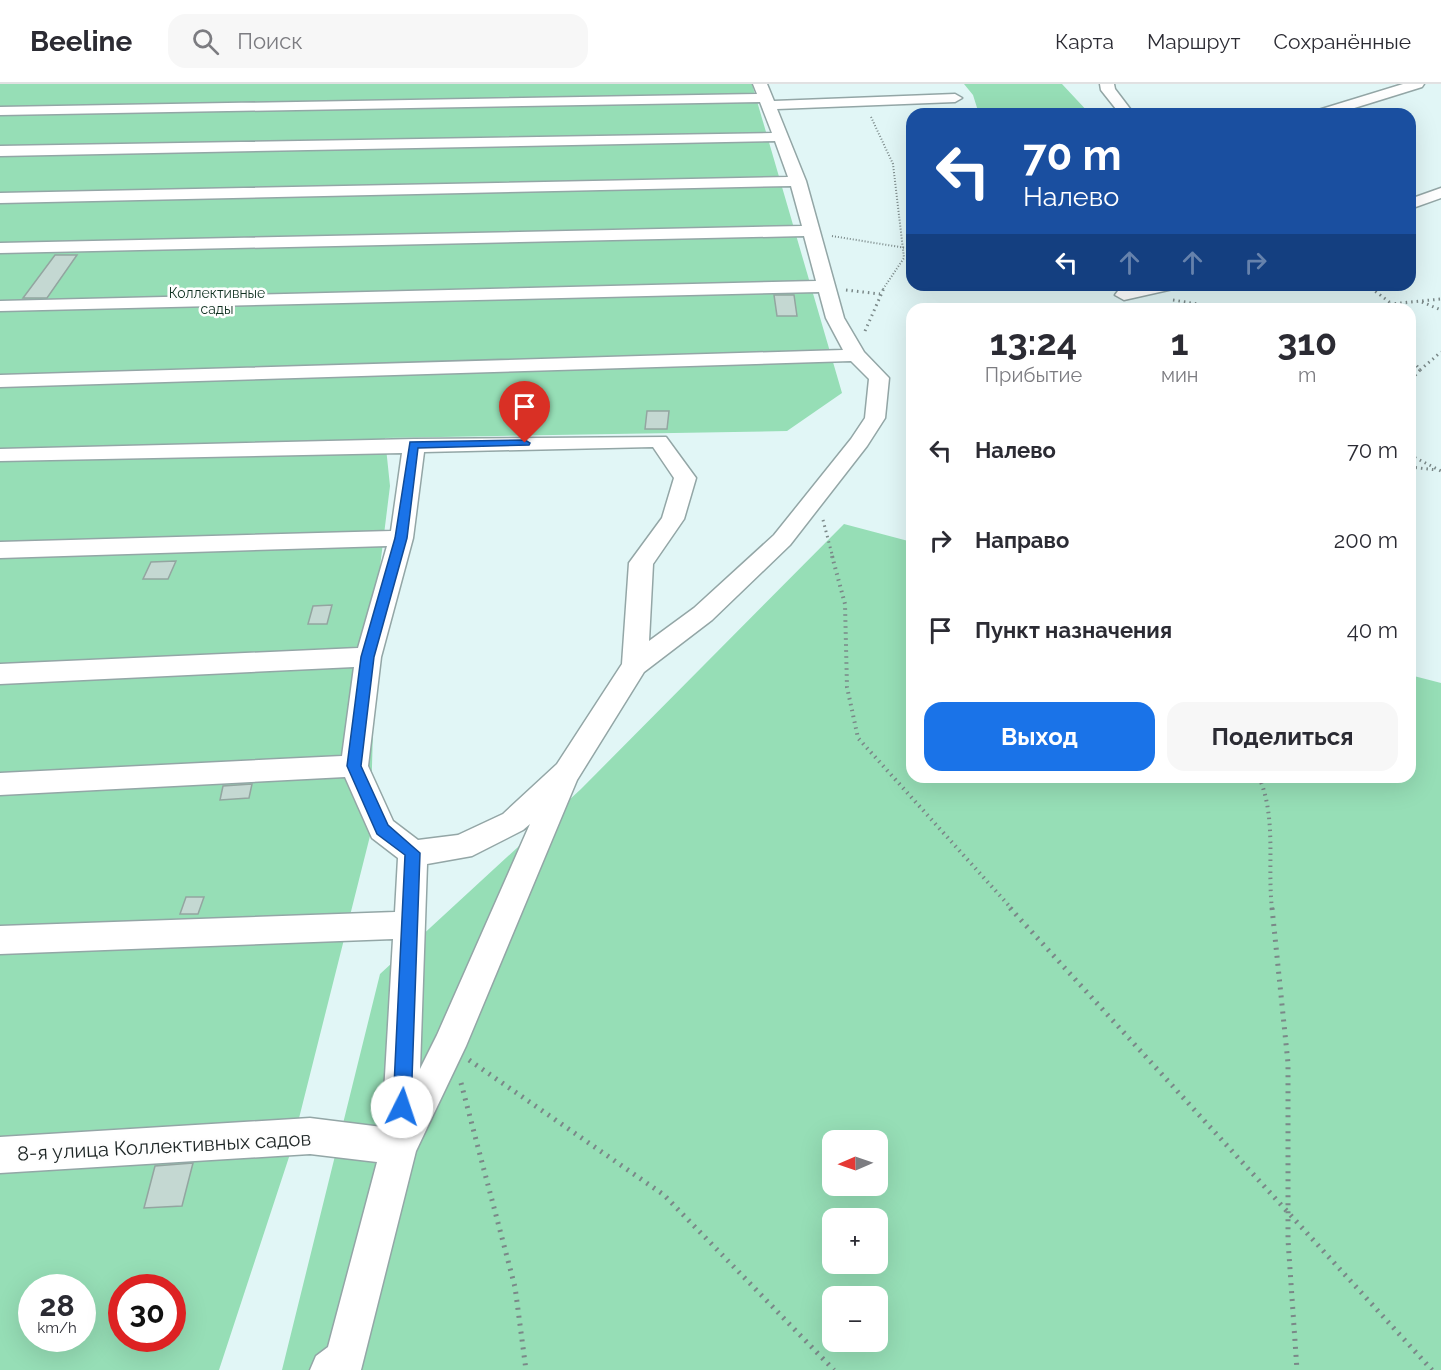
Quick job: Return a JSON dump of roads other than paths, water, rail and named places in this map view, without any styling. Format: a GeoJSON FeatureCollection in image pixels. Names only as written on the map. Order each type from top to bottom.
{"type":"FeatureCollection","features":[{"type":"Feature","properties":{"kind":"street"},"geometry":{"type":"LineString","coordinates":[[1107,84],[1108,90],[1122,108]]}},
{"type":"Feature","properties":{"kind":"street"},"geometry":{"type":"LineString","coordinates":[[1339,108],[1417,84]]}},
{"type":"Feature","properties":{"kind":"street"},"geometry":{"type":"LineString","coordinates":[[399,1148],[448,1046],[567,772],[635,665],[703,614],[782,540],[860,442],[875,418],[879,378],[856,354],[835,318],[798,181],[765,96]]}},
{"type":"Feature","properties":{"kind":"street"},"geometry":{"type":"LineString","coordinates":[[0,111],[765,96],[956,98]]}},
{"type":"Feature","properties":{"kind":"street"},"geometry":{"type":"LineString","coordinates":[[0,151],[779,137]]}},
{"type":"Feature","properties":{"kind":"street"},"geometry":{"type":"LineString","coordinates":[[0,198],[798,181]]}},
{"type":"Feature","properties":{"kind":"street"},"geometry":{"type":"LineString","coordinates":[[1416,202],[1441,193]]}},
{"type":"Feature","properties":{"kind":"street"},"geometry":{"type":"LineString","coordinates":[[0,248],[810,231]]}},
{"type":"Feature","properties":{"kind":"street"},"geometry":{"type":"LineString","coordinates":[[0,306],[825,286]]}},
{"type":"Feature","properties":{"kind":"street"},"geometry":{"type":"LineString","coordinates":[[1124,295],[1141,291]]}},
{"type":"Feature","properties":{"kind":"street"},"geometry":{"type":"LineString","coordinates":[[0,381],[856,354]]}},
{"type":"Feature","properties":{"kind":"street"},"geometry":{"type":"LineString","coordinates":[[0,455],[659,441],[685,478],[673,519],[641,563],[635,665]]}},
{"type":"Feature","properties":{"kind":"street"},"geometry":{"type":"LineString","coordinates":[[414,445],[401,538],[368,657],[354,766],[382,829],[413,853],[462,847],[513,822],[567,772]]}},
{"type":"Feature","properties":{"kind":"street"},"geometry":{"type":"LineString","coordinates":[[0,550],[401,538]]}},
{"type":"Feature","properties":{"kind":"street"},"geometry":{"type":"LineString","coordinates":[[0,674],[368,657]]}},
{"type":"Feature","properties":{"kind":"street"},"geometry":{"type":"LineString","coordinates":[[0,784],[354,766]]}},
{"type":"Feature","properties":{"kind":"street"},"geometry":{"type":"LineString","coordinates":[[330,1370],[345,1359],[399,1148],[406,1047],[413,853]]}},
{"type":"Feature","properties":{"kind":"street"},"geometry":{"type":"LineString","coordinates":[[0,940],[409,925]]}},
{"type":"Feature","properties":{"kind":"street","name":"8-я улица Коллективных садов"},"geometry":{"type":"LineString","coordinates":[[0,1155],[310,1136],[399,1148]]}},
{"type":"Feature","properties":{"kind":"park label","name":"Коллективные сады"},"geometry":{"type":"Point","coordinates":[217,302]}}]}
